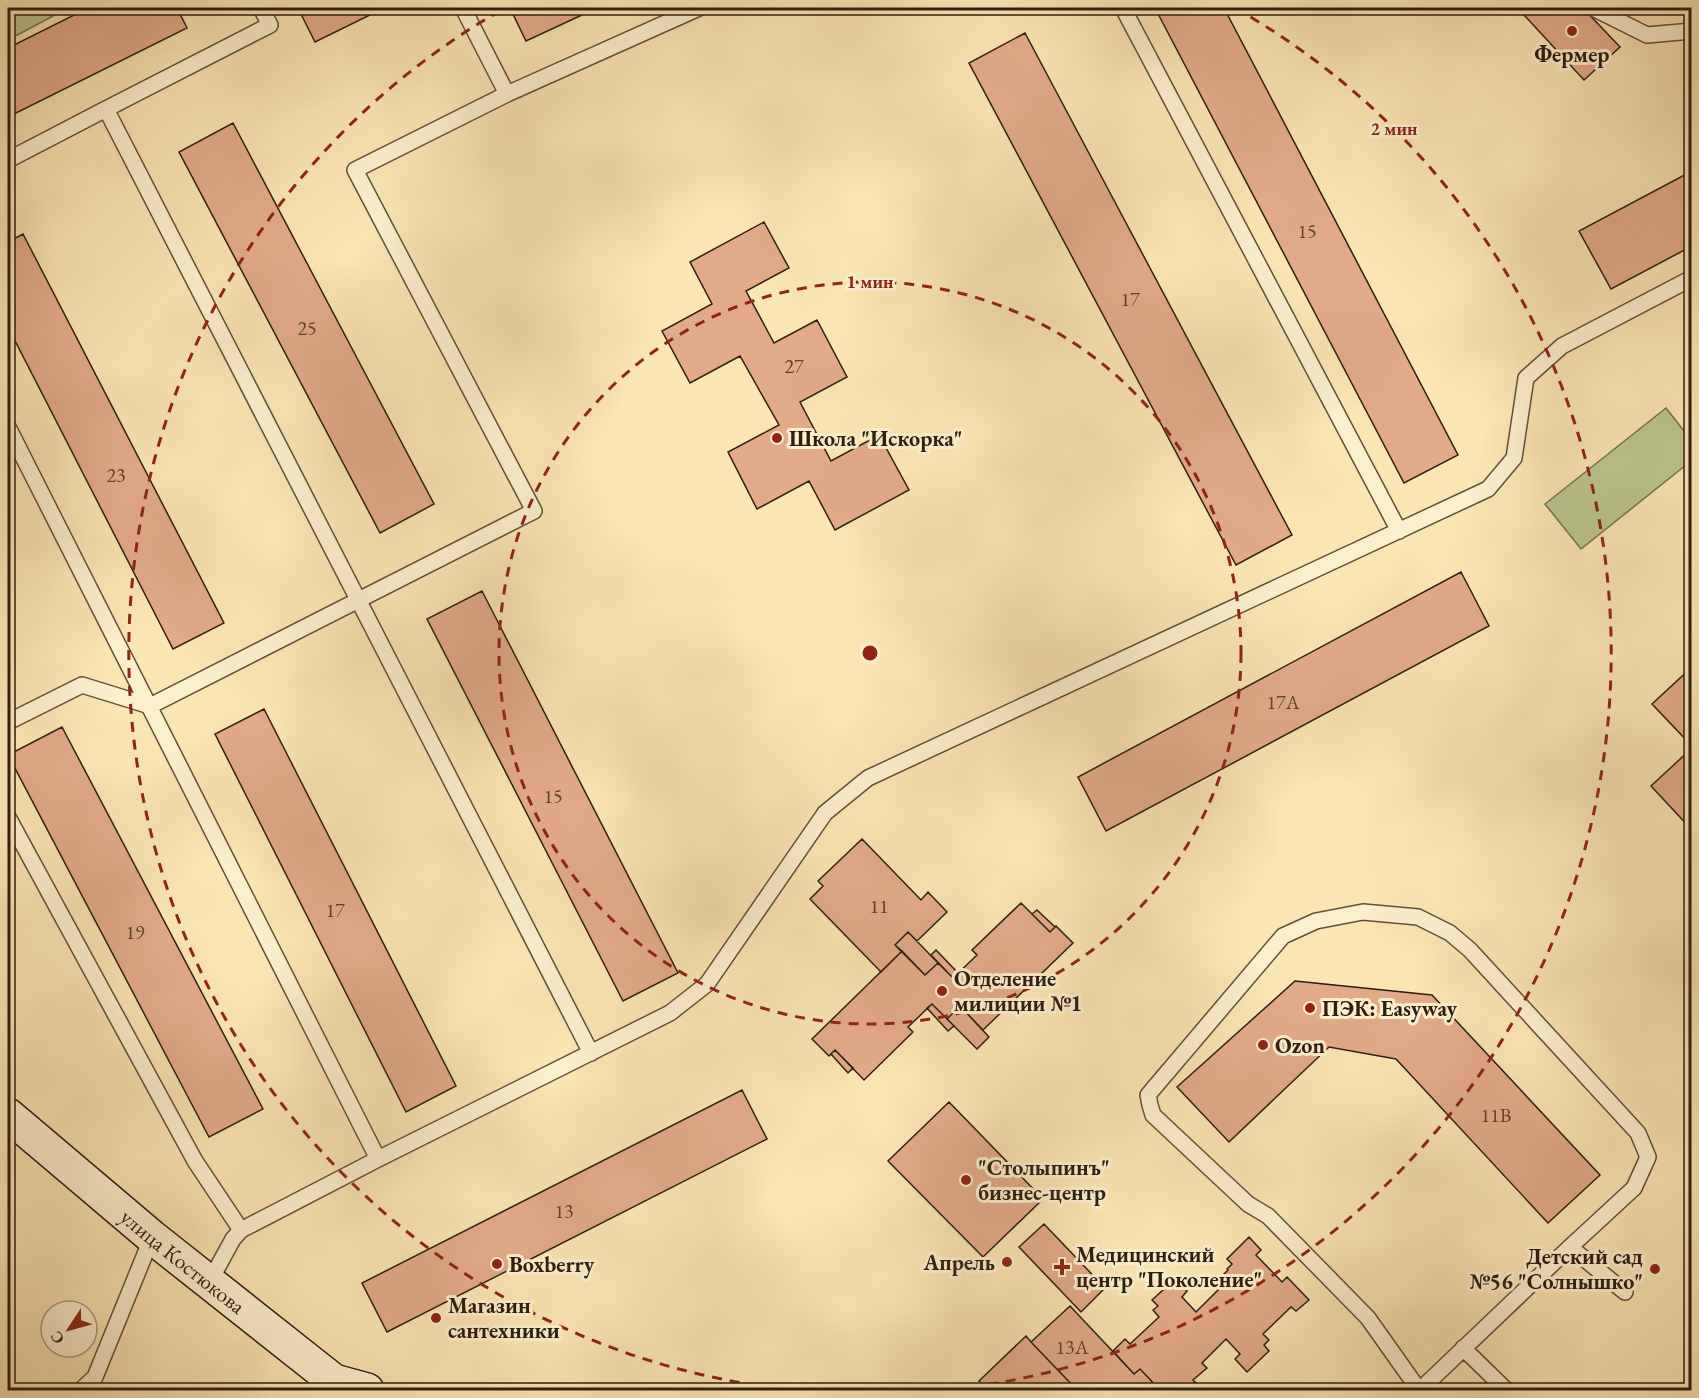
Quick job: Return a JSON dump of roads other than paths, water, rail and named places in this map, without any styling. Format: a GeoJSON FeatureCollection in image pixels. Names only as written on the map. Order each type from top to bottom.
{"type":"FeatureCollection","features":[{"type":"Feature","properties":{"kind":"main road","name":"улица Костюкова"},"geometry":{"type":"LineString","coordinates":[[8,1115],[152,1237],[334,1381],[367,1390]]}},
{"type":"Feature","properties":{"kind":"lane"},"geometry":{"type":"LineString","coordinates":[[8,160],[270,25],[261,8]]}},
{"type":"Feature","properties":{"kind":"lane"},"geometry":{"type":"LineString","coordinates":[[464,8],[507,94]]}},
{"type":"Feature","properties":{"kind":"lane"},"geometry":{"type":"LineString","coordinates":[[8,722],[82,685],[150,706],[534,511],[356,170],[507,94],[699,8]]}},
{"type":"Feature","properties":{"kind":"lane"},"geometry":{"type":"LineString","coordinates":[[1123,8],[1399,531]]}},
{"type":"Feature","properties":{"kind":"lane"},"geometry":{"type":"LineString","coordinates":[[1593,8],[1647,35],[1692,31]]}},
{"type":"Feature","properties":{"kind":"lane"},"geometry":{"type":"LineString","coordinates":[[106,109],[591,1053]]}},
{"type":"Feature","properties":{"kind":"lane"},"geometry":{"type":"LineString","coordinates":[[210,1281],[233,1239],[241,1230],[670,1013],[707,984],[825,813],[868,778],[1488,489],[1514,458],[1526,378],[1562,346],[1692,278]]}},
{"type":"Feature","properties":{"kind":"lane"},"geometry":{"type":"LineString","coordinates":[[8,427],[378,1159]]}},
{"type":"Feature","properties":{"kind":"lane"},"geometry":{"type":"LineString","coordinates":[[8,817],[195,1161],[241,1230]]}},
{"type":"Feature","properties":{"kind":"lane"},"geometry":{"type":"LineString","coordinates":[[1363,912],[1396,914],[1418,917],[1450,933],[1470,950],[1638,1133],[1648,1157],[1634,1188],[1463,1348],[1420,1390],[1368,1318],[1268,1216],[1248,1204],[1153,1114],[1148,1095],[1283,936],[1316,921],[1363,912]]}},
{"type":"Feature","properties":{"kind":"lane"},"geometry":{"type":"LineString","coordinates":[[81,1390],[96,1377],[152,1237]]}},
{"type":"Feature","properties":{"kind":"lane"},"geometry":{"type":"LineString","coordinates":[[1569,1247],[1625,1292]]}},
{"type":"Feature","properties":{"kind":"lane"},"geometry":{"type":"LineString","coordinates":[[1463,1348],[1506,1390]]}},
{"type":"Feature","properties":{"kind":"place","name":"Фермер"},"geometry":{"type":"Point","coordinates":[1572,31]}},
{"type":"Feature","properties":{"kind":"place","name":"Школа \"Искорка\""},"geometry":{"type":"Point","coordinates":[777,438]}},
{"type":"Feature","properties":{"kind":"place","name":"Отделение милиции №1"},"geometry":{"type":"Point","coordinates":[942,991]}},
{"type":"Feature","properties":{"kind":"place","name":"ПЭК: Easyway"},"geometry":{"type":"Point","coordinates":[1310,1008]}},
{"type":"Feature","properties":{"kind":"place","name":"Ozon"},"geometry":{"type":"Point","coordinates":[1263,1045]}},
{"type":"Feature","properties":{"kind":"place","name":"\"Столыпинъ\" бизнес-центр"},"geometry":{"type":"Point","coordinates":[966,1180]}},
{"type":"Feature","properties":{"kind":"place","name":"Апрель"},"geometry":{"type":"Point","coordinates":[1007,1262]}},
{"type":"Feature","properties":{"kind":"place","name":"Boxberry"},"geometry":{"type":"Point","coordinates":[497,1264]}},
{"type":"Feature","properties":{"kind":"place","name":"Медицинский центр \"Поколение\""},"geometry":{"type":"Point","coordinates":[1062,1267]}},
{"type":"Feature","properties":{"kind":"place","name":"Детский сад №56 \"Солнышко\""},"geometry":{"type":"Point","coordinates":[1655,1269]}},
{"type":"Feature","properties":{"kind":"place","name":"Магазин сантехники"},"geometry":{"type":"Point","coordinates":[436,1318]}}]}
